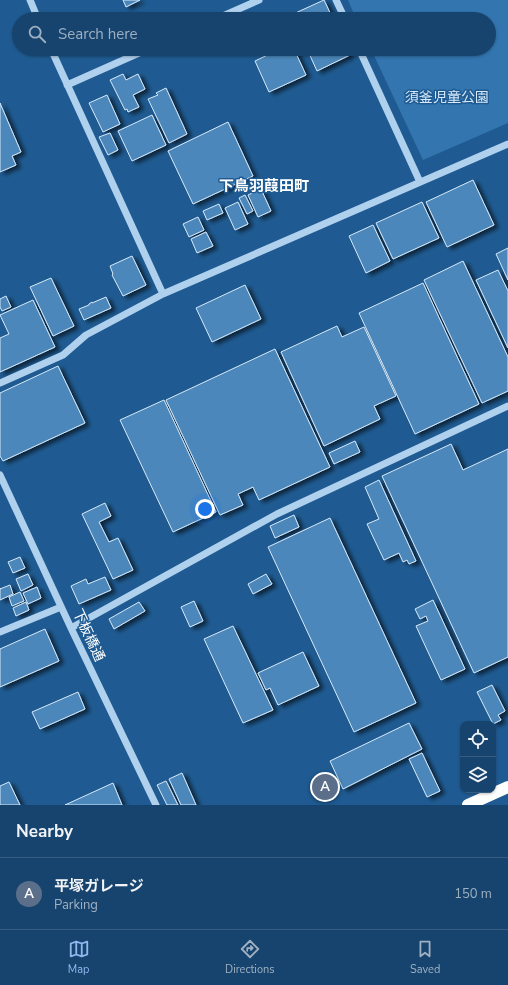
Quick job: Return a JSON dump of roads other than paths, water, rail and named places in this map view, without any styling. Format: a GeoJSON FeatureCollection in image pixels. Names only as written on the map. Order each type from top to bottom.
{"type":"FeatureCollection","features":[{"type":"Feature","properties":{"kind":"highway"},"geometry":{"type":"LineString","coordinates":[[468,805],[508,787]]}},
{"type":"Feature","properties":{"kind":"street"},"geometry":{"type":"LineString","coordinates":[[30,0],[35,12]]}},
{"type":"Feature","properties":{"kind":"street"},"geometry":{"type":"LineString","coordinates":[[232,12],[259,0]]}},
{"type":"Feature","properties":{"kind":"street"},"geometry":{"type":"LineString","coordinates":[[336,0],[342,12]]}},
{"type":"Feature","properties":{"kind":"street"},"geometry":{"type":"LineString","coordinates":[[54,56],[163,294]]}},
{"type":"Feature","properties":{"kind":"street"},"geometry":{"type":"LineString","coordinates":[[67,85],[132,56]]}},
{"type":"Feature","properties":{"kind":"street"},"geometry":{"type":"LineString","coordinates":[[362,56],[420,182]]}},
{"type":"Feature","properties":{"kind":"street"},"geometry":{"type":"LineString","coordinates":[[0,383],[63,355],[86,335],[163,294],[508,144]]}},
{"type":"Feature","properties":{"kind":"street"},"geometry":{"type":"LineString","coordinates":[[71,628],[277,514],[508,406]]}},
{"type":"Feature","properties":{"kind":"street","name":"下板橋通"},"geometry":{"type":"LineString","coordinates":[[0,475],[61,607],[156,805]]}},
{"type":"Feature","properties":{"kind":"street"},"geometry":{"type":"LineString","coordinates":[[0,632],[61,607]]}},
{"type":"Feature","properties":{"kind":"place","name":"平塚ガレージ"},"geometry":{"type":"Point","coordinates":[325,787]}},
{"type":"Feature","properties":{"kind":"district","name":"下鳥羽葭田町"},"geometry":{"type":"Point","coordinates":[264,186]}},
{"type":"Feature","properties":{"kind":"park label","name":"須釜児童公園"},"geometry":{"type":"Point","coordinates":[447,97]}}]}
